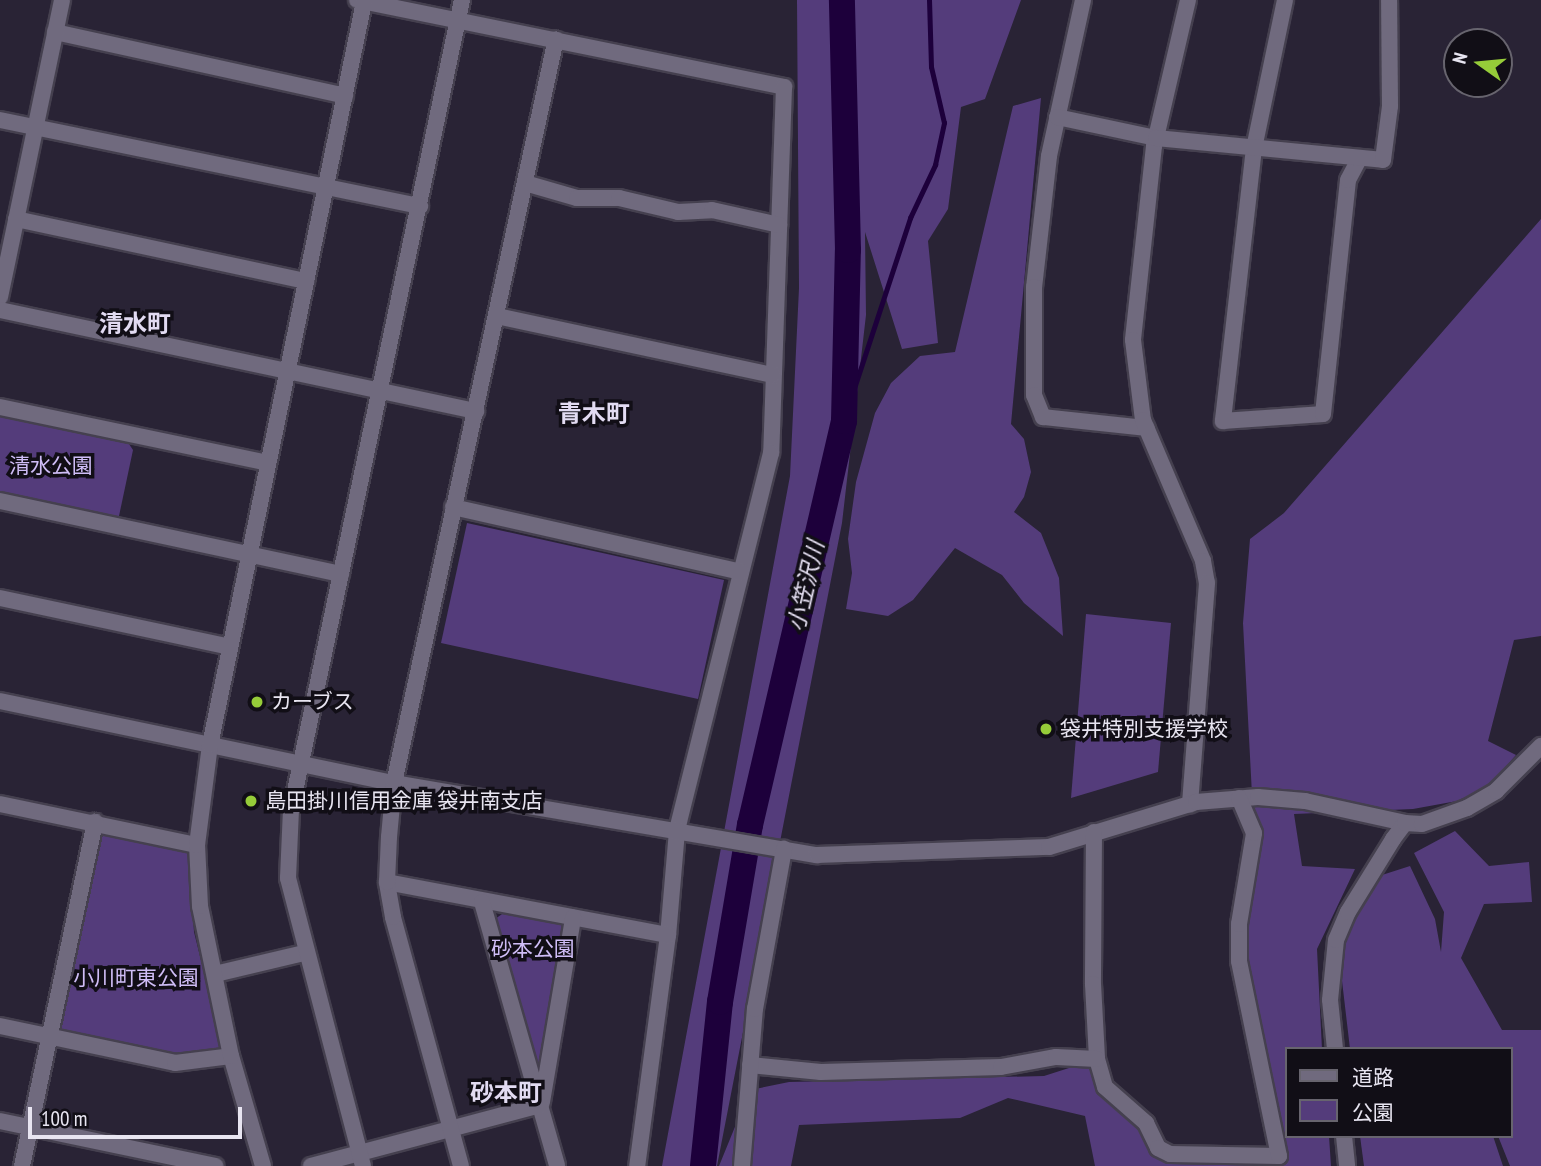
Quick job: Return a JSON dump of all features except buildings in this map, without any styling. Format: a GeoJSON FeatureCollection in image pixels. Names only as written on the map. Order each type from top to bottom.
{"type":"FeatureCollection","features":[{"type":"Feature","properties":{"kind":"street"},"geometry":{"type":"LineString","coordinates":[[0,298],[62,0]]}},
{"type":"Feature","properties":{"kind":"street"},"geometry":{"type":"LineString","coordinates":[[362,1160],[304,953],[288,878],[292,810],[462,0]]}},
{"type":"Feature","properties":{"kind":"street"},"geometry":{"type":"LineString","coordinates":[[1083,0],[1057,117],[1034,286],[1034,395],[1043,417],[1146,428]]}},
{"type":"Feature","properties":{"kind":"street"},"geometry":{"type":"LineString","coordinates":[[1188,0],[1156,138],[1133,340],[1146,428],[1203,561],[1207,583],[1190,804]]}},
{"type":"Feature","properties":{"kind":"street"},"geometry":{"type":"LineString","coordinates":[[1285,0],[1254,148],[1223,421],[1323,414],[1348,180],[1359,159]]}},
{"type":"Feature","properties":{"kind":"street"},"geometry":{"type":"LineString","coordinates":[[1057,117],[1156,138],[1383,160],[1390,106],[1389,0]]}},
{"type":"Feature","properties":{"kind":"street"},"geometry":{"type":"LineString","coordinates":[[263,1166],[231,1056],[200,906],[197,845],[210,745],[345,96],[360,1],[784,87],[771,453],[682,832],[638,1166]]}},
{"type":"Feature","properties":{"kind":"street"},"geometry":{"type":"LineString","coordinates":[[55,32],[345,96]]}},
{"type":"Feature","properties":{"kind":"street"},"geometry":{"type":"LineString","coordinates":[[461,1166],[387,882],[394,783],[556,39]]}},
{"type":"Feature","properties":{"kind":"street"},"geometry":{"type":"LineString","coordinates":[[0,120],[326,184],[420,206]]}},
{"type":"Feature","properties":{"kind":"street"},"geometry":{"type":"LineString","coordinates":[[525,183],[578,198],[619,198],[678,212],[712,210],[779,225]]}},
{"type":"Feature","properties":{"kind":"street"},"geometry":{"type":"LineString","coordinates":[[16,219],[306,281]]}},
{"type":"Feature","properties":{"kind":"street"},"geometry":{"type":"LineString","coordinates":[[0,310],[476,411]]}},
{"type":"Feature","properties":{"kind":"street"},"geometry":{"type":"LineString","coordinates":[[497,316],[773,375]]}},
{"type":"Feature","properties":{"kind":"street"},"geometry":{"type":"LineString","coordinates":[[0,407],[268,463]]}},
{"type":"Feature","properties":{"kind":"street"},"geometry":{"type":"LineString","coordinates":[[0,501],[341,574]]}},
{"type":"Feature","properties":{"kind":"street"},"geometry":{"type":"LineString","coordinates":[[453,508],[741,572]]}},
{"type":"Feature","properties":{"kind":"street"},"geometry":{"type":"LineString","coordinates":[[0,598],[230,647]]}},
{"type":"Feature","properties":{"kind":"street"},"geometry":{"type":"LineString","coordinates":[[0,701],[394,783],[784,849],[849,856],[1014,850],[1049,846],[1190,804],[1239,799],[1305,801],[1405,823],[1422,824],[1467,808],[1496,791],[1541,746]]}},
{"type":"Feature","properties":{"kind":"street"},"geometry":{"type":"LineString","coordinates":[[1094,832],[1097,1059],[1105,1087],[1146,1123],[1158,1148],[1177,1155],[1279,1156],[1239,961],[1239,924],[1254,833],[1239,799]]}},
{"type":"Feature","properties":{"kind":"street"},"geometry":{"type":"LineString","coordinates":[[0,804],[197,845]]}},
{"type":"Feature","properties":{"kind":"street"},"geometry":{"type":"LineString","coordinates":[[22,1166],[94,822]]}},
{"type":"Feature","properties":{"kind":"street"},"geometry":{"type":"LineString","coordinates":[[1335,1047],[1330,1000],[1336,940],[1348,912],[1405,823]]}},
{"type":"Feature","properties":{"kind":"street"},"geometry":{"type":"LineString","coordinates":[[742,1166],[755,1009],[784,849]]}},
{"type":"Feature","properties":{"kind":"street"},"geometry":{"type":"LineString","coordinates":[[387,882],[482,902],[668,934]]}},
{"type":"Feature","properties":{"kind":"street"},"geometry":{"type":"LineString","coordinates":[[482,902],[557,1166]]}},
{"type":"Feature","properties":{"kind":"street"},"geometry":{"type":"LineString","coordinates":[[541,1105],[573,918]]}},
{"type":"Feature","properties":{"kind":"street"},"geometry":{"type":"LineString","coordinates":[[215,974],[304,953]]}},
{"type":"Feature","properties":{"kind":"street"},"geometry":{"type":"LineString","coordinates":[[0,1026],[175,1063],[231,1056]]}},
{"type":"Feature","properties":{"kind":"street"},"geometry":{"type":"LineString","coordinates":[[750,1065],[821,1072],[1001,1067],[1056,1057],[1097,1059]]}},
{"type":"Feature","properties":{"kind":"street"},"geometry":{"type":"LineString","coordinates":[[311,1166],[362,1160],[449,1127],[541,1105]]}},
{"type":"Feature","properties":{"kind":"street"},"geometry":{"type":"LineString","coordinates":[[0,1121],[215,1166]]}},
{"type":"Feature","properties":{"kind":"street"},"geometry":{"type":"LineString","coordinates":[[1344,1138],[1347,1166]]}},
{"type":"Feature","properties":{"kind":"green space"},"geometry":{"type":"Polygon","coordinates":[[[797,0],[1021,0],[985,99],[961,107],[948,209],[928,241],[938,343],[902,349],[865,232],[866,315],[842,523],[717,1166],[662,1166],[790,476],[799,288],[797,0]]]}},
{"type":"Feature","properties":{"kind":"green space"},"geometry":{"type":"Polygon","coordinates":[[[1041,98],[1011,424],[1024,439],[1031,472],[1024,497],[1014,512],[1041,533],[1059,578],[1063,636],[1024,603],[1002,575],[955,548],[913,600],[888,616],[846,609],[852,573],[848,539],[856,482],[875,413],[891,383],[920,356],[955,352],[1013,106],[1041,98]]]}},
{"type":"Feature","properties":{"kind":"green space"},"geometry":{"type":"Polygon","coordinates":[[[1541,219],[1541,636],[1514,640],[1488,741],[1516,755],[1489,786],[1457,801],[1413,809],[1294,814],[1302,866],[1355,869],[1317,949],[1322,1047],[1286,1047],[1286,1138],[1329,1138],[1331,1166],[1095,1166],[1085,1116],[1008,1098],[960,1118],[799,1125],[791,1166],[719,1166],[750,1090],[789,1082],[1044,1076],[1097,1059],[1170,1154],[1279,1155],[1239,953],[1254,833],[1243,623],[1250,539],[1284,513],[1541,219]]]}},
{"type":"Feature","properties":{"kind":"green space","name":"清水公園"},"geometry":{"type":"Polygon","coordinates":[[[0,416],[129,444],[133,450],[119,516],[112,519],[0,495],[0,416]]]}},
{"type":"Feature","properties":{"kind":"green space"},"geometry":{"type":"Polygon","coordinates":[[[467,523],[724,580],[698,699],[441,643],[467,523]]]}},
{"type":"Feature","properties":{"kind":"green space"},"geometry":{"type":"Polygon","coordinates":[[[1086,614],[1171,623],[1158,772],[1071,798],[1086,614]]]}},
{"type":"Feature","properties":{"kind":"green space","name":"小川町東公園"},"geometry":{"type":"Polygon","coordinates":[[[106,831],[189,851],[194,932],[222,1045],[215,1052],[176,1055],[63,1032],[57,1024],[98,837],[106,831]]]}},
{"type":"Feature","properties":{"kind":"green space"},"geometry":{"type":"Polygon","coordinates":[[[1455,831],[1489,866],[1529,862],[1532,902],[1484,904],[1461,958],[1502,1030],[1541,1030],[1541,1166],[1510,1166],[1499,1138],[1513,1138],[1513,1047],[1350,1047],[1339,955],[1358,908],[1382,875],[1410,866],[1435,919],[1441,952],[1444,912],[1414,853],[1455,831]]]}},
{"type":"Feature","properties":{"kind":"green space","name":"砂本公園"},"geometry":{"type":"Polygon","coordinates":[[[505,912],[565,923],[544,1069],[536,1068],[495,919],[505,912]]]}},
{"type":"Feature","properties":{"kind":"green space"},"geometry":{"type":"Polygon","coordinates":[[[1360,1138],[1494,1138],[1503,1166],[1364,1166],[1360,1138]]]}},
{"type":"Feature","properties":{"kind":"waterway","name":"小笠沢川"},"geometry":{"type":"LineString","coordinates":[[703,1166],[720,1002],[750,825],[844,421],[848,250],[842,0]]}},
{"type":"Feature","properties":{"kind":"waterway"},"geometry":{"type":"LineString","coordinates":[[844,419],[910,218],[935,165],[944,123],[931,67],[929,0]]}},
{"type":"Feature","properties":{"kind":"place","name":"カーブス"},"geometry":{"type":"Point","coordinates":[257,702]}},
{"type":"Feature","properties":{"kind":"place","name":"袋井特別支援学校"},"geometry":{"type":"Point","coordinates":[1046,729]}},
{"type":"Feature","properties":{"kind":"place","name":"島田掛川信用金庫 袋井南支店"},"geometry":{"type":"Point","coordinates":[251,801]}},
{"type":"Feature","properties":{"kind":"district","name":"清水町"},"geometry":{"type":"Point","coordinates":[135,324]}},
{"type":"Feature","properties":{"kind":"district","name":"青木町"},"geometry":{"type":"Point","coordinates":[594,414]}},
{"type":"Feature","properties":{"kind":"district","name":"砂本町"},"geometry":{"type":"Point","coordinates":[506,1093]}}]}
